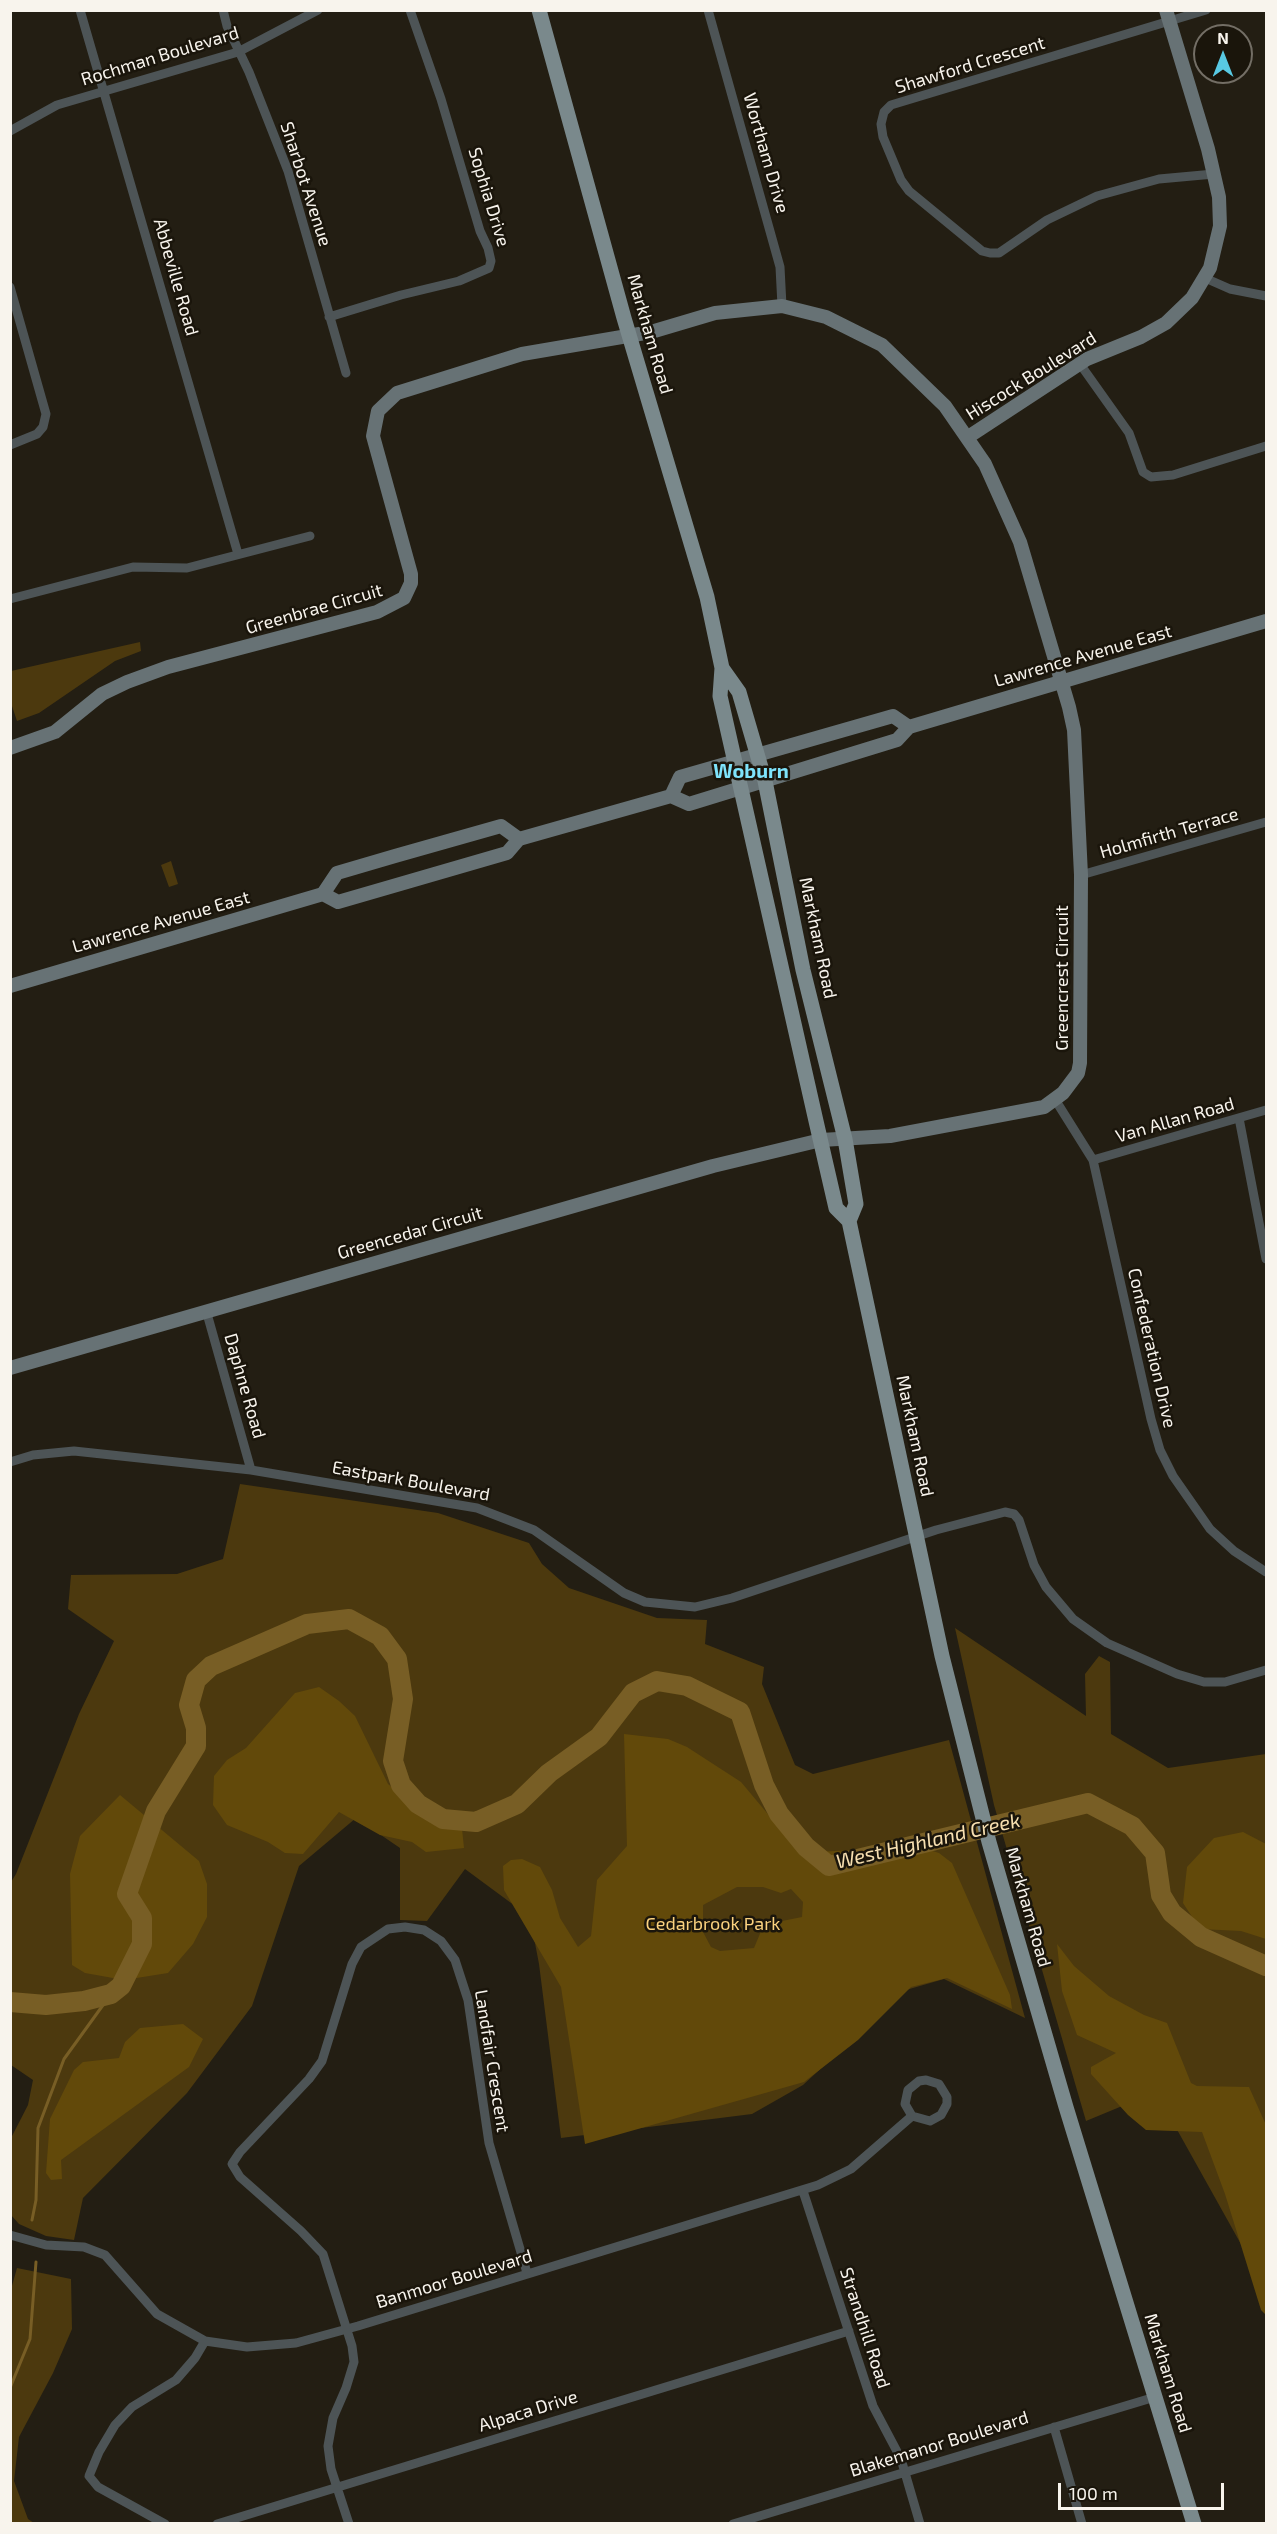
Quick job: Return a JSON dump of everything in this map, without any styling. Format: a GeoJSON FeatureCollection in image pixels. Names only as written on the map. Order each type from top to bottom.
{"type":"FeatureCollection","features":[{"type":"Feature","properties":{"kind":"main road","name":"Markham Road"},"geometry":{"type":"LineString","coordinates":[[539,10],[629,335],[707,597],[722,668],[720,696],[837,1208],[849,1221],[942,1656],[989,1842],[1194,2523]]}},
{"type":"Feature","properties":{"kind":"main road","name":"Markham Road"},"geometry":{"type":"LineString","coordinates":[[722,668],[739,692],[765,781],[803,970],[845,1139],[856,1204],[849,1221]]}},
{"type":"Feature","properties":{"kind":"street","name":"Abbeville Road"},"geometry":{"type":"LineString","coordinates":[[80,10],[238,554]]}},
{"type":"Feature","properties":{"kind":"street","name":"Sharbot Avenue"},"geometry":{"type":"LineString","coordinates":[[223,10],[238,52],[249,72],[288,171],[346,373]]}},
{"type":"Feature","properties":{"kind":"street","name":"Rochman Boulevard"},"geometry":{"type":"LineString","coordinates":[[10,131],[57,105],[238,52],[318,10]]}},
{"type":"Feature","properties":{"kind":"street","name":"Sophia Drive"},"geometry":{"type":"LineString","coordinates":[[329,317],[478,274],[486,271],[491,261],[441,99],[410,10]]}},
{"type":"Feature","properties":{"kind":"street","name":"Wortham Drive"},"geometry":{"type":"LineString","coordinates":[[708,10],[780,267],[782,306]]}},
{"type":"Feature","properties":{"kind":"street"},"geometry":{"type":"LineString","coordinates":[[1167,16],[1206,10]]}},
{"type":"Feature","properties":{"kind":"street","name":"Hiscock Boulevard"},"geometry":{"type":"LineString","coordinates":[[968,437],[1080,364],[1166,323],[1192,298],[1205,278],[1214,255],[1220,226],[1219,197],[1167,16]]}},
{"type":"Feature","properties":{"kind":"street","name":"Shawford Crescent"},"geometry":{"type":"LineString","coordinates":[[1167,16],[891,105],[884,112],[881,124],[883,137],[901,180],[909,191],[982,251],[990,253],[999,253],[1047,220],[1097,196],[1159,180],[1214,174]]}},
{"type":"Feature","properties":{"kind":"street"},"geometry":{"type":"LineString","coordinates":[[1205,278],[1230,289],[1266,297]]}},
{"type":"Feature","properties":{"kind":"street"},"geometry":{"type":"LineString","coordinates":[[10,287],[46,414],[45,423],[38,435],[10,445]]}},
{"type":"Feature","properties":{"kind":"street","name":"Greenbrae Circuit"},"geometry":{"type":"LineString","coordinates":[[10,748],[55,732],[102,694],[128,681],[168,667],[377,612],[398,603],[408,591],[411,574],[374,447],[373,427],[381,406],[397,393],[471,368],[522,354],[660,329],[715,313],[782,306]]}},
{"type":"Feature","properties":{"kind":"street","name":"Greencrest Circuit"},"geometry":{"type":"LineString","coordinates":[[782,306],[826,317],[882,345],[938,398],[968,437],[1007,509],[1062,682],[1074,730],[1081,875],[1080,1063],[1073,1081],[1056,1101]]}},
{"type":"Feature","properties":{"kind":"street"},"geometry":{"type":"LineString","coordinates":[[1080,364],[1129,433],[1143,472],[1151,477],[1173,475],[1266,446]]}},
{"type":"Feature","properties":{"kind":"street"},"geometry":{"type":"LineString","coordinates":[[10,599],[133,567],[187,568],[310,536]]}},
{"type":"Feature","properties":{"kind":"street","name":"Lawrence Avenue East"},"geometry":{"type":"LineString","coordinates":[[10,986],[323,894],[338,902],[507,853],[519,839],[671,796],[689,804],[897,740],[909,727],[1266,621]]}},
{"type":"Feature","properties":{"kind":"street"},"geometry":{"type":"LineString","coordinates":[[671,796],[679,778],[735,761],[893,716],[909,727]]}},
{"type":"Feature","properties":{"kind":"street","name":"Holmfirth Terrace"},"geometry":{"type":"LineString","coordinates":[[1081,875],[1266,822]]}},
{"type":"Feature","properties":{"kind":"street"},"geometry":{"type":"LineString","coordinates":[[323,894],[337,873],[395,855],[501,826],[519,839]]}},
{"type":"Feature","properties":{"kind":"street"},"geometry":{"type":"LineString","coordinates":[[821,1140],[890,1136],[1033,1111],[1056,1101]]}},
{"type":"Feature","properties":{"kind":"street","name":"Confederation Drive"},"geometry":{"type":"LineString","coordinates":[[1056,1101],[1093,1160],[1160,1450],[1173,1476],[1210,1529],[1234,1551],[1266,1572]]}},
{"type":"Feature","properties":{"kind":"street","name":"Van Allan Road"},"geometry":{"type":"LineString","coordinates":[[1093,1160],[1266,1110]]}},
{"type":"Feature","properties":{"kind":"street"},"geometry":{"type":"LineString","coordinates":[[1239,1118],[1266,1259]]}},
{"type":"Feature","properties":{"kind":"street","name":"Greencedar Circuit"},"geometry":{"type":"LineString","coordinates":[[10,1368],[618,1192],[821,1140]]}},
{"type":"Feature","properties":{"kind":"street","name":"Daphne Road"},"geometry":{"type":"LineString","coordinates":[[206,1310],[251,1470]]}},
{"type":"Feature","properties":{"kind":"street","name":"Eastpark Boulevard"},"geometry":{"type":"LineString","coordinates":[[10,1462],[33,1455],[74,1452],[251,1470],[477,1508],[507,1517],[534,1530],[624,1593],[645,1602],[695,1607],[712,1604],[916,1537],[1005,1512],[1014,1514],[1034,1565],[1046,1587],[1073,1619],[1107,1643],[1177,1674],[1204,1682],[1225,1682],[1266,1670]]}},
{"type":"Feature","properties":{"kind":"street","name":"Landfair Crescent"},"geometry":{"type":"LineString","coordinates":[[346,2330],[323,2254],[301,2231],[240,2177],[232,2164],[240,2152],[309,2079],[322,2061],[352,1964],[361,1947],[388,1929],[405,1927],[424,1930],[441,1941],[454,1960],[468,2000],[489,2143],[527,2273]]}},
{"type":"Feature","properties":{"kind":"street"},"geometry":{"type":"LineString","coordinates":[[926,2080],[939,2084],[947,2097],[947,2104],[941,2115],[924,2121],[912,2116],[905,2104],[908,2090],[913,2085],[926,2080]]}},
{"type":"Feature","properties":{"kind":"street","name":"Banmoor Boulevard"},"geometry":{"type":"LineString","coordinates":[[10,2235],[46,2245],[84,2247],[105,2255],[157,2314],[205,2341],[248,2347],[296,2343],[346,2330],[527,2273],[803,2191],[852,2169],[912,2116]]}},
{"type":"Feature","properties":{"kind":"street","name":"Strandhill Road"},"geometry":{"type":"LineString","coordinates":[[803,2191],[873,2406],[905,2472],[920,2523]]}},
{"type":"Feature","properties":{"kind":"street"},"geometry":{"type":"LineString","coordinates":[[346,2330],[354,2362],[333,2418],[328,2446],[337,2487],[349,2523]]}},
{"type":"Feature","properties":{"kind":"street","name":"Alpaca Drive"},"geometry":{"type":"LineString","coordinates":[[217,2523],[849,2331]]}},
{"type":"Feature","properties":{"kind":"street"},"geometry":{"type":"LineString","coordinates":[[165,2523],[98,2487],[89,2476],[99,2452],[115,2425],[132,2408],[176,2380],[195,2358],[205,2341]]}},
{"type":"Feature","properties":{"kind":"street","name":"Blakemanor Boulevard"},"geometry":{"type":"LineString","coordinates":[[733,2523],[1155,2397]]}},
{"type":"Feature","properties":{"kind":"street"},"geometry":{"type":"LineString","coordinates":[[1054,2427],[1082,2523]]}},
{"type":"Feature","properties":{"kind":"green space"},"geometry":{"type":"Polygon","coordinates":[[[140,642],[141,651],[115,661],[39,713],[17,721],[11,703],[11,671],[140,642]]]}},
{"type":"Feature","properties":{"kind":"green space"},"geometry":{"type":"Polygon","coordinates":[[[171,861],[178,884],[169,887],[161,865],[171,861]]]}},
{"type":"Feature","properties":{"kind":"green space","name":"Cedarbrook Park"},"geometry":{"type":"Polygon","coordinates":[[[240,1484],[438,1513],[529,1543],[542,1564],[569,1588],[657,1618],[707,1620],[705,1644],[764,1667],[762,1684],[795,1765],[813,1774],[949,1740],[1025,2018],[944,1979],[906,1990],[803,2085],[752,2114],[561,2138],[539,1964],[530,1917],[465,1869],[427,1921],[400,1920],[400,1848],[356,1818],[299,1866],[252,2006],[187,2093],[83,2198],[74,2240],[46,2236],[19,2224],[11,2215],[10,2140],[28,2105],[33,2080],[11,2065],[11,1882],[79,1714],[114,1641],[68,1609],[71,1575],[177,1574],[223,1559],[240,1484]]]}},
{"type":"Feature","properties":{"kind":"green space"},"geometry":{"type":"Polygon","coordinates":[[[955,1628],[1086,1716],[1085,1674],[1099,1656],[1110,1662],[1111,1734],[1168,1768],[1266,1754],[1266,2289],[1156,2092],[1086,2121],[994,1805],[955,1628]]]}},
{"type":"Feature","properties":{"kind":"green space"},"geometry":{"type":"Polygon","coordinates":[[[17,2268],[71,2279],[72,2329],[53,2373],[19,2437],[14,2481],[28,2519],[34,2523],[11,2523],[10,2293],[17,2268]]]}},
{"type":"Feature","properties":{"kind":"shaded area"},"geometry":{"type":"Polygon","coordinates":[[[319,1687],[355,1716],[388,1784],[402,1795],[453,1819],[462,1829],[464,1848],[426,1852],[412,1842],[380,1835],[339,1812],[303,1854],[285,1853],[268,1842],[227,1825],[213,1805],[214,1776],[227,1760],[246,1748],[295,1693],[319,1687]]]}},
{"type":"Feature","properties":{"kind":"shaded area"},"geometry":{"type":"Polygon","coordinates":[[[624,1734],[668,1739],[687,1747],[741,1782],[782,1831],[818,1852],[917,1846],[939,1853],[952,1863],[1010,1995],[1012,2009],[947,1978],[911,1987],[858,2040],[804,2082],[585,2144],[561,1987],[504,1890],[503,1866],[511,1860],[522,1859],[540,1867],[552,1890],[560,1918],[578,1947],[591,1936],[597,1880],[627,1846],[624,1734]],[[737,1887],[703,1905],[703,1932],[711,1947],[720,1951],[754,1948],[762,1929],[772,1923],[802,1917],[803,1902],[791,1889],[781,1893],[763,1887],[737,1887]]]}},
{"type":"Feature","properties":{"kind":"shaded area"},"geometry":{"type":"Polygon","coordinates":[[[120,1795],[199,1861],[207,1884],[207,1917],[193,1944],[168,1973],[124,1980],[85,1973],[72,1965],[70,1874],[80,1836],[120,1795]]]}},
{"type":"Feature","properties":{"kind":"shaded area"},"geometry":{"type":"Polygon","coordinates":[[[1243,1832],[1266,1844],[1266,1939],[1241,1931],[1200,1929],[1183,1903],[1187,1867],[1214,1838],[1243,1832]]]}},
{"type":"Feature","properties":{"kind":"shaded area"},"geometry":{"type":"Polygon","coordinates":[[[1057,1944],[1074,1966],[1109,1996],[1144,2015],[1167,2023],[1191,2083],[1197,2086],[1249,2087],[1266,2125],[1266,2315],[1261,2310],[1225,2194],[1202,2132],[1146,2130],[1128,2115],[1091,2074],[1091,2067],[1116,2053],[1077,2035],[1062,1991],[1057,1944]]]}},
{"type":"Feature","properties":{"kind":"shaded area"},"geometry":{"type":"Polygon","coordinates":[[[183,2024],[203,2039],[189,2067],[61,2160],[62,2179],[51,2180],[46,2173],[50,2119],[74,2070],[83,2062],[119,2058],[125,2042],[140,2028],[183,2024]]]}},
{"type":"Feature","properties":{"kind":"waterway","name":"West Highland Creek"},"geometry":{"type":"LineString","coordinates":[[10,2002],[46,2005],[84,2001],[111,1994],[121,1986],[142,1944],[142,1918],[127,1894],[156,1811],[196,1746],[196,1728],[189,1705],[196,1680],[211,1666],[307,1624],[349,1619],[380,1636],[397,1659],[403,1699],[393,1761],[401,1785],[418,1804],[443,1819],[476,1822],[517,1804],[549,1773],[599,1737],[633,1693],[657,1681],[687,1686],[740,1712],[764,1785],[779,1814],[806,1847],[829,1866],[1088,1803],[1132,1826],[1155,1853],[1161,1895],[1172,1913],[1201,1937],[1266,1966]]}},
{"type":"Feature","properties":{"kind":"waterway"},"geometry":{"type":"LineString","coordinates":[[32,2220],[36,2200],[38,2128],[64,2059],[111,1994]]}},
{"type":"Feature","properties":{"kind":"waterway"},"geometry":{"type":"LineString","coordinates":[[10,2388],[30,2339],[36,2262]]}},
{"type":"Feature","properties":{"kind":"district","name":"Woburn"},"geometry":{"type":"Point","coordinates":[751,771]}}]}
